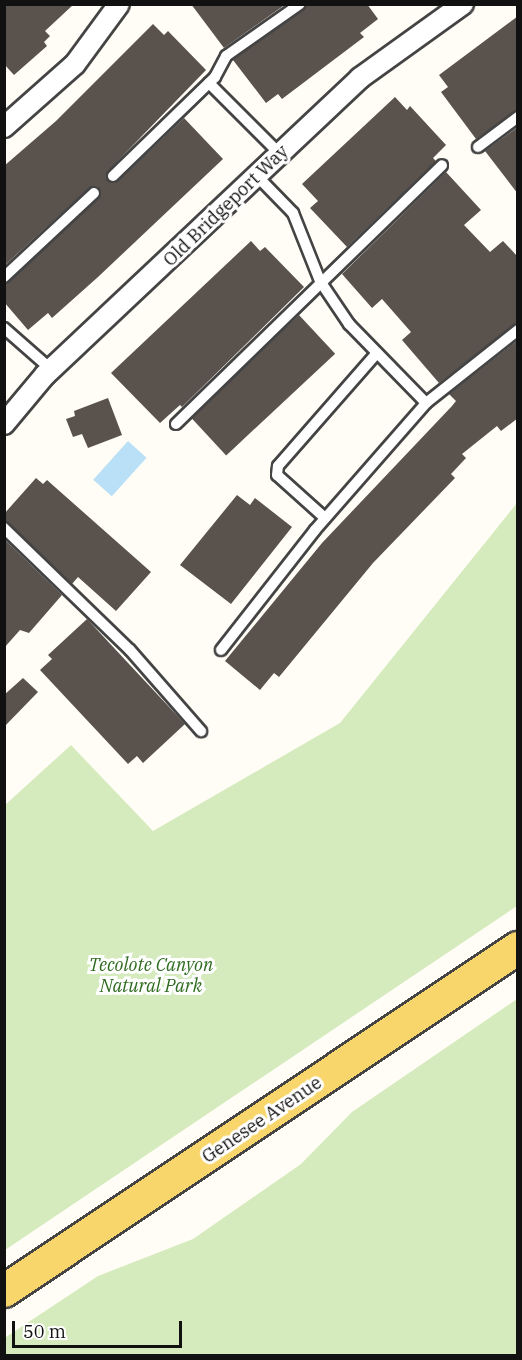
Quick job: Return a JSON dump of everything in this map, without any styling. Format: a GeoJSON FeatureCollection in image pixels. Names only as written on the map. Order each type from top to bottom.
{"type":"FeatureCollection","features":[{"type":"Feature","properties":{"kind":"main road","name":"Genesee Avenue"},"geometry":{"type":"LineString","coordinates":[[4,1291],[518,948]]}},
{"type":"Feature","properties":{"kind":"street"},"geometry":{"type":"LineString","coordinates":[[4,127],[75,64],[119,4]]}},
{"type":"Feature","properties":{"kind":"street","name":"Old Bridgeport Way"},"geometry":{"type":"LineString","coordinates":[[4,424],[52,369],[360,78],[463,4]]}},
{"type":"Feature","properties":{"kind":"lane"},"geometry":{"type":"LineString","coordinates":[[113,176],[209,82],[226,56],[300,4]]}},
{"type":"Feature","properties":{"kind":"lane"},"geometry":{"type":"LineString","coordinates":[[209,82],[280,154]]}},
{"type":"Feature","properties":{"kind":"lane"},"geometry":{"type":"LineString","coordinates":[[478,147],[518,117]]}},
{"type":"Feature","properties":{"kind":"lane"},"geometry":{"type":"LineString","coordinates":[[176,424],[320,281],[442,165]]}},
{"type":"Feature","properties":{"kind":"lane"},"geometry":{"type":"LineString","coordinates":[[257,176],[293,213],[320,281],[349,324],[426,403]]}},
{"type":"Feature","properties":{"kind":"lane"},"geometry":{"type":"LineString","coordinates":[[4,277],[94,193]]}},
{"type":"Feature","properties":{"kind":"lane"},"geometry":{"type":"LineString","coordinates":[[4,328],[52,369]]}},
{"type":"Feature","properties":{"kind":"lane"},"geometry":{"type":"LineString","coordinates":[[222,650],[325,519],[426,403],[518,330]]}},
{"type":"Feature","properties":{"kind":"lane"},"geometry":{"type":"LineString","coordinates":[[325,519],[277,475],[278,466],[377,353]]}},
{"type":"Feature","properties":{"kind":"lane"},"geometry":{"type":"LineString","coordinates":[[4,528],[130,650],[201,731]]}},
{"type":"Feature","properties":{"kind":"green space","name":"Tecolote Canyon Natural Park"},"geometry":{"type":"Polygon","coordinates":[[[517,503],[517,906],[5,1250],[5,805],[71,745],[153,831],[340,723],[517,503]]]}},
{"type":"Feature","properties":{"kind":"green space"},"geometry":{"type":"Polygon","coordinates":[[[517,999],[517,1355],[5,1355],[6,1337],[98,1276],[193,1239],[301,1164],[352,1112],[517,999]]]}},
{"type":"Feature","properties":{"kind":"water"},"geometry":{"type":"Polygon","coordinates":[[[128,441],[147,458],[112,496],[93,480],[128,441]]]}},
{"type":"Feature","properties":{"kind":"building"},"geometry":{"type":"Polygon","coordinates":[[[4,4],[74,4],[45,31],[50,36],[44,42],[47,46],[14,75],[4,64],[4,4]]]}},
{"type":"Feature","properties":{"kind":"building"},"geometry":{"type":"Polygon","coordinates":[[[191,4],[286,4],[224,48],[191,4]]]}},
{"type":"Feature","properties":{"kind":"building"},"geometry":{"type":"Polygon","coordinates":[[[307,4],[367,4],[378,19],[360,33],[364,37],[282,99],[278,94],[266,103],[233,60],[307,4]]]}},
{"type":"Feature","properties":{"kind":"building"},"geometry":{"type":"Polygon","coordinates":[[[518,16],[518,110],[476,139],[441,92],[448,87],[439,75],[518,16]]]}},
{"type":"Feature","properties":{"kind":"building"},"geometry":{"type":"Polygon","coordinates":[[[153,24],[164,35],[168,31],[206,70],[108,171],[106,178],[112,183],[118,181],[184,118],[223,159],[52,318],[48,313],[28,330],[4,302],[4,284],[99,198],[101,192],[97,186],[89,188],[4,266],[4,166],[56,121],[153,24]]]}},
{"type":"Feature","properties":{"kind":"building"},"geometry":{"type":"Polygon","coordinates":[[[395,97],[407,110],[410,106],[446,145],[433,158],[436,161],[347,247],[310,208],[318,201],[302,184],[395,97]]]}},
{"type":"Feature","properties":{"kind":"building"},"geometry":{"type":"Polygon","coordinates":[[[518,127],[518,194],[485,151],[518,127]]]}},
{"type":"Feature","properties":{"kind":"building"},"geometry":{"type":"Polygon","coordinates":[[[446,172],[481,210],[464,225],[490,252],[503,241],[518,257],[518,323],[439,383],[402,340],[411,332],[382,299],[372,308],[342,274],[446,172]]]}},
{"type":"Feature","properties":{"kind":"building"},"geometry":{"type":"Polygon","coordinates":[[[251,241],[260,251],[265,247],[304,287],[182,407],[180,405],[160,423],[111,373],[251,241]]]}},
{"type":"Feature","properties":{"kind":"building"},"geometry":{"type":"Polygon","coordinates":[[[299,315],[335,354],[226,455],[190,417],[299,315]]]}},
{"type":"Feature","properties":{"kind":"building"},"geometry":{"type":"Polygon","coordinates":[[[518,340],[518,418],[501,431],[497,426],[462,454],[466,458],[451,474],[455,478],[373,563],[279,677],[274,673],[260,690],[225,661],[322,543],[452,406],[456,401],[449,394],[518,340]]]}},
{"type":"Feature","properties":{"kind":"building"},"geometry":{"type":"Polygon","coordinates":[[[108,398],[122,435],[88,448],[82,434],[73,437],[66,419],[75,416],[74,411],[108,398]]]}},
{"type":"Feature","properties":{"kind":"building"},"geometry":{"type":"Polygon","coordinates":[[[36,478],[43,484],[47,480],[151,572],[116,611],[78,577],[72,584],[4,521],[4,514],[36,478]]]}},
{"type":"Feature","properties":{"kind":"building"},"geometry":{"type":"Polygon","coordinates":[[[237,495],[250,505],[255,498],[292,527],[231,604],[180,565],[237,495]]]}},
{"type":"Feature","properties":{"kind":"building"},"geometry":{"type":"Polygon","coordinates":[[[4,539],[62,595],[29,633],[20,630],[4,648],[4,539]]]}},
{"type":"Feature","properties":{"kind":"building"},"geometry":{"type":"Polygon","coordinates":[[[87,619],[185,724],[143,763],[137,756],[128,764],[40,670],[52,659],[48,655],[87,619]]]}},
{"type":"Feature","properties":{"kind":"building"},"geometry":{"type":"Polygon","coordinates":[[[23,678],[38,692],[4,727],[4,695],[23,678]]]}}]}
